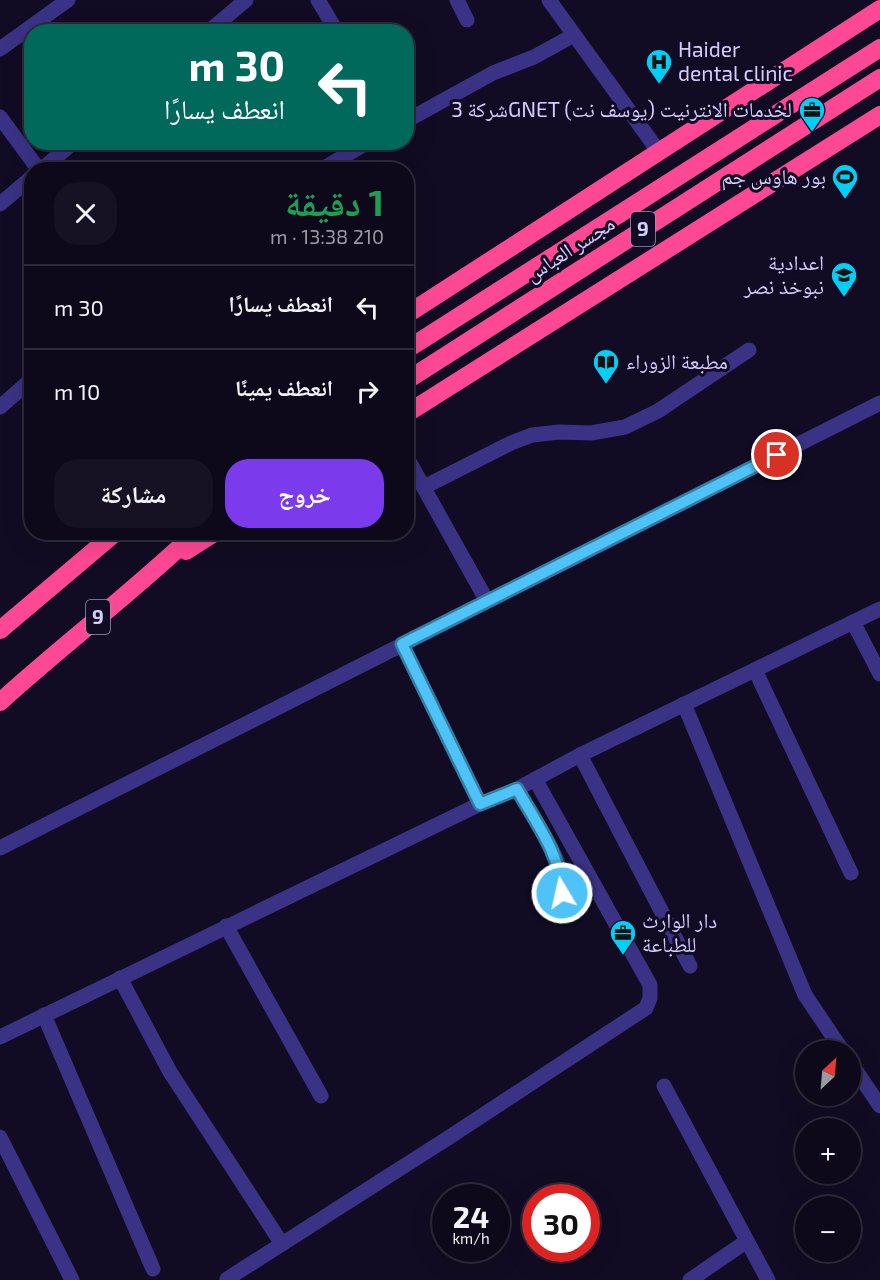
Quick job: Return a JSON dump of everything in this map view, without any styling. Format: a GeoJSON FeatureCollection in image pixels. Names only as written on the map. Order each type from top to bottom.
{"type":"FeatureCollection","features":[{"type":"Feature","properties":{"kind":"highway"},"geometry":{"type":"LineString","coordinates":[[851,27],[859,16],[862,0]]}},
{"type":"Feature","properties":{"kind":"highway"},"geometry":{"type":"LineString","coordinates":[[414,310],[880,9]]}},
{"type":"Feature","properties":{"kind":"highway","name":"مجسر العباس"},"geometry":{"type":"LineString","coordinates":[[414,345],[880,48]]}},
{"type":"Feature","properties":{"kind":"highway","name":"مجسر العباس"},"geometry":{"type":"LineString","coordinates":[[414,376],[880,78]]}},
{"type":"Feature","properties":{"kind":"highway"},"geometry":{"type":"LineString","coordinates":[[414,409],[880,115]]}},
{"type":"Feature","properties":{"kind":"highway"},"geometry":{"type":"LineString","coordinates":[[0,629],[106,540]]}},
{"type":"Feature","properties":{"kind":"highway","name":"9"},"geometry":{"type":"LineString","coordinates":[[0,702],[94,620],[159,568],[188,540]]}},
{"type":"Feature","properties":{"kind":"highway"},"geometry":{"type":"LineString","coordinates":[[159,568],[203,540]]}},
{"type":"Feature","properties":{"kind":"street"},"geometry":{"type":"LineString","coordinates":[[35,24],[68,0]]}},
{"type":"Feature","properties":{"kind":"street"},"geometry":{"type":"LineString","coordinates":[[218,24],[246,0]]}},
{"type":"Feature","properties":{"kind":"street"},"geometry":{"type":"LineString","coordinates":[[318,0],[332,24]]}},
{"type":"Feature","properties":{"kind":"street"},"geometry":{"type":"LineString","coordinates":[[457,0],[467,20]]}},
{"type":"Feature","properties":{"kind":"street"},"geometry":{"type":"LineString","coordinates":[[549,0],[659,152]]}},
{"type":"Feature","properties":{"kind":"street"},"geometry":{"type":"LineString","coordinates":[[0,49],[24,32]]}},
{"type":"Feature","properties":{"kind":"street"},"geometry":{"type":"LineString","coordinates":[[414,116],[493,72],[534,57],[574,35]]}},
{"type":"Feature","properties":{"kind":"street"},"geometry":{"type":"LineString","coordinates":[[0,117],[24,149]]}},
{"type":"Feature","properties":{"kind":"street"},"geometry":{"type":"LineString","coordinates":[[25,150],[34,162]]}},
{"type":"Feature","properties":{"kind":"street"},"geometry":{"type":"LineString","coordinates":[[50,162],[64,150]]}},
{"type":"Feature","properties":{"kind":"street"},"geometry":{"type":"LineString","coordinates":[[334,162],[355,150]]}},
{"type":"Feature","properties":{"kind":"street"},"geometry":{"type":"LineString","coordinates":[[0,204],[24,184]]}},
{"type":"Feature","properties":{"kind":"street"},"geometry":{"type":"LineString","coordinates":[[424,487],[511,443],[532,435],[559,432],[591,434],[625,427],[658,411],[749,350]]}},
{"type":"Feature","properties":{"kind":"street"},"geometry":{"type":"LineString","coordinates":[[0,407],[24,386]]}},
{"type":"Feature","properties":{"kind":"street"},"geometry":{"type":"LineString","coordinates":[[0,848],[880,403]]}},
{"type":"Feature","properties":{"kind":"street"},"geometry":{"type":"LineString","coordinates":[[414,470],[487,601]]}},
{"type":"Feature","properties":{"kind":"street"},"geometry":{"type":"LineString","coordinates":[[0,1036],[480,804],[517,789],[580,755],[880,609]]}},
{"type":"Feature","properties":{"kind":"street"},"geometry":{"type":"LineString","coordinates":[[853,622],[880,674]]}},
{"type":"Feature","properties":{"kind":"street"},"geometry":{"type":"LineString","coordinates":[[402,644],[480,804]]}},
{"type":"Feature","properties":{"kind":"street"},"geometry":{"type":"LineString","coordinates":[[755,670],[851,873]]}},
{"type":"Feature","properties":{"kind":"street"},"geometry":{"type":"LineString","coordinates":[[684,704],[805,995],[835,1040]]}},
{"type":"Feature","properties":{"kind":"street"},"geometry":{"type":"LineString","coordinates":[[580,755],[690,966]]}},
{"type":"Feature","properties":{"kind":"street"},"geometry":{"type":"LineString","coordinates":[[227,1279],[646,1008],[650,998],[650,985],[535,779]]}},
{"type":"Feature","properties":{"kind":"street"},"geometry":{"type":"LineString","coordinates":[[517,789],[558,864],[562,885],[559,904]]}},
{"type":"Feature","properties":{"kind":"street"},"geometry":{"type":"LineString","coordinates":[[226,926],[321,1096]]}},
{"type":"Feature","properties":{"kind":"street"},"geometry":{"type":"LineString","coordinates":[[120,978],[170,1071],[282,1244]]}},
{"type":"Feature","properties":{"kind":"street"},"geometry":{"type":"LineString","coordinates":[[45,1015],[153,1269]]}},
{"type":"Feature","properties":{"kind":"street"},"geometry":{"type":"LineString","coordinates":[[861,1078],[879,1103]]}},
{"type":"Feature","properties":{"kind":"street"},"geometry":{"type":"LineString","coordinates":[[664,1086],[768,1280]]}},
{"type":"Feature","properties":{"kind":"street"},"geometry":{"type":"LineString","coordinates":[[0,1137],[72,1280]]}},
{"type":"Feature","properties":{"kind":"street"},"geometry":{"type":"LineString","coordinates":[[690,1280],[747,1241]]}},
{"type":"Feature","properties":{"kind":"place","name":"Haider dental clinic"},"geometry":{"type":"Point","coordinates":[659,85]}},
{"type":"Feature","properties":{"kind":"place","name":"شركة 3GNET لخدمات الانترنيت (يوسف نت)"},"geometry":{"type":"Point","coordinates":[812,133]}},
{"type":"Feature","properties":{"kind":"place","name":"بور هاوس جم"},"geometry":{"type":"Point","coordinates":[845,200]}},
{"type":"Feature","properties":{"kind":"place","name":"اعدادية نبوخذ نصر"},"geometry":{"type":"Point","coordinates":[844,298]}},
{"type":"Feature","properties":{"kind":"place","name":"مطبعة الزوراء"},"geometry":{"type":"Point","coordinates":[606,385]}},
{"type":"Feature","properties":{"kind":"place","name":"دار الوارث للطباعة"},"geometry":{"type":"Point","coordinates":[623,956]}},
{"type":"Feature","properties":{"kind":"route"},"geometry":{"type":"LineString","coordinates":[[562,893],[562,878],[558,864],[517,789],[480,804],[402,644],[777,455]]}}]}
